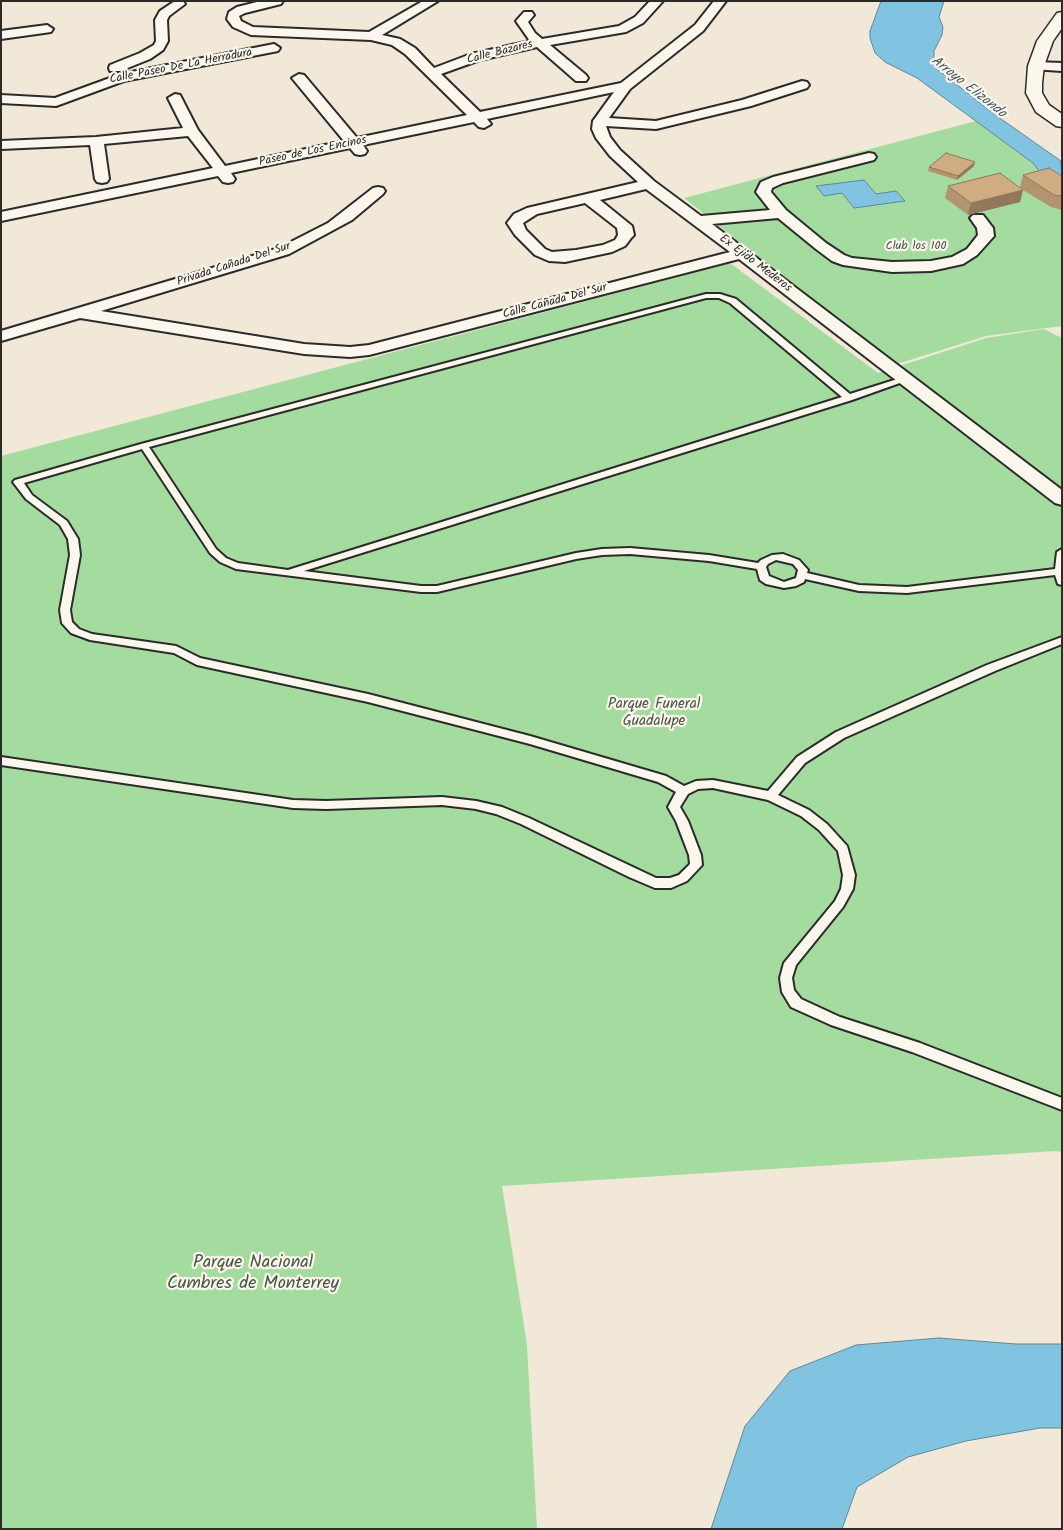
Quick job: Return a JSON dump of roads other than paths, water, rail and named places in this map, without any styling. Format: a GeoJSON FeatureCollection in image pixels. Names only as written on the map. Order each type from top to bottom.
{"type":"FeatureCollection","features":[{"type":"Feature","properties":{"kind":"street"},"geometry":{"type":"LineString","coordinates":[[278,1],[241,10],[233,15],[232,19],[237,24],[251,31],[372,36],[389,39],[403,46],[480,121]]}},
{"type":"Feature","properties":{"kind":"street"},"geometry":{"type":"LineString","coordinates":[[372,36],[432,1]]}},
{"type":"Feature","properties":{"kind":"street","name":"Calle Bazares"},"geometry":{"type":"LineString","coordinates":[[432,73],[476,57],[540,43],[622,30],[639,20],[657,1]]}},
{"type":"Feature","properties":{"kind":"street"},"geometry":{"type":"LineString","coordinates":[[720,1],[699,28],[625,86],[600,121],[656,125],[746,103],[802,85]]}},
{"type":"Feature","properties":{"kind":"street"},"geometry":{"type":"LineString","coordinates":[[33,101],[153,52],[162,41],[161,20],[164,14],[179,4]]}},
{"type":"Feature","properties":{"kind":"street"},"geometry":{"type":"LineString","coordinates":[[528,15],[522,21],[523,25],[540,43],[581,78]]}},
{"type":"Feature","properties":{"kind":"street"},"geometry":{"type":"LineString","coordinates":[[1062,16],[1052,27],[1036,66],[1034,83],[1037,101],[1042,108],[1062,122]]}},
{"type":"Feature","properties":{"kind":"street"},"geometry":{"type":"LineString","coordinates":[[1,35],[47,29]]}},
{"type":"Feature","properties":{"kind":"street","name":"Calle Paseo De La Herradura"},"geometry":{"type":"LineString","coordinates":[[1,99],[56,102],[121,78],[274,48]]}},
{"type":"Feature","properties":{"kind":"street"},"geometry":{"type":"LineString","coordinates":[[1036,66],[1062,67]]}},
{"type":"Feature","properties":{"kind":"street"},"geometry":{"type":"LineString","coordinates":[[299,78],[356,147]]}},
{"type":"Feature","properties":{"kind":"street","name":"Paseo de Los Encinos"},"geometry":{"type":"LineString","coordinates":[[1,227],[225,175],[480,121],[625,86]]}},
{"type":"Feature","properties":{"kind":"street"},"geometry":{"type":"LineString","coordinates":[[175,98],[192,131],[225,175]]}},
{"type":"Feature","properties":{"kind":"street","name":"Paseo de Los Encinos"},"geometry":{"type":"LineString","coordinates":[[480,121],[615,98]]}},
{"type":"Feature","properties":{"kind":"street","name":"Ex Ejido Mederos"},"geometry":{"type":"LineString","coordinates":[[600,121],[599,129],[603,138],[615,153],[649,184],[907,378],[1062,499]]}},
{"type":"Feature","properties":{"kind":"street"},"geometry":{"type":"LineString","coordinates":[[1,145],[96,141],[192,131]]}},
{"type":"Feature","properties":{"kind":"street"},"geometry":{"type":"LineString","coordinates":[[96,141],[102,179]]}},
{"type":"Feature","properties":{"kind":"street"},"geometry":{"type":"LineString","coordinates":[[870,157],[770,183],[764,188],[763,192],[781,213],[820,246],[838,258],[849,262],[892,267],[931,266],[957,261],[976,249],[986,236],[985,228],[978,218]]}},
{"type":"Feature","properties":{"kind":"street","name":"Paseo de Los Encinos"},"geometry":{"type":"LineString","coordinates":[[1,217],[225,175]]}},
{"type":"Feature","properties":{"kind":"street"},"geometry":{"type":"LineString","coordinates":[[588,198],[624,226],[627,231],[626,236],[620,243],[607,249],[576,255],[565,257],[549,256],[540,252],[520,232],[514,223],[519,217],[532,211],[588,198],[649,184]]}},
{"type":"Feature","properties":{"kind":"street","name":"Privada Cañada Del Sur"},"geometry":{"type":"LineString","coordinates":[[76,312],[284,251],[310,239],[347,217],[378,191]]}},
{"type":"Feature","properties":{"kind":"street"},"geometry":{"type":"LineString","coordinates":[[696,221],[781,213]]}},
{"type":"Feature","properties":{"kind":"street","name":"Calle Cañada Del Sur"},"geometry":{"type":"LineString","coordinates":[[76,312],[304,349],[331,352],[369,350],[742,254]]}},
{"type":"Feature","properties":{"kind":"street"},"geometry":{"type":"LineString","coordinates":[[1,336],[76,312]]}},
{"type":"Feature","properties":{"kind":"lane"},"geometry":{"type":"LineString","coordinates":[[684,791],[662,779],[530,740],[368,698],[197,661],[176,650],[90,637],[75,631],[67,623],[65,610],[75,555],[73,539],[64,523],[29,497],[18,482],[144,446],[696,298],[714,295],[733,301],[850,398]]}},
{"type":"Feature","properties":{"kind":"lane"},"geometry":{"type":"LineString","coordinates":[[288,573],[850,398],[907,378]]}},
{"type":"Feature","properties":{"kind":"lane"},"geometry":{"type":"LineString","coordinates":[[144,446],[213,551],[223,560],[236,566],[437,589],[576,556],[602,552],[630,551],[709,558],[761,567]]}},
{"type":"Feature","properties":{"kind":"lane"},"geometry":{"type":"LineString","coordinates":[[803,575],[859,588],[906,590],[1061,575],[1062,552]]}},
{"type":"Feature","properties":{"kind":"lane"},"geometry":{"type":"LineString","coordinates":[[783,557],[801,566],[803,575],[800,580],[792,584],[777,584],[764,578],[761,567],[769,559],[783,557]]}},
{"type":"Feature","properties":{"kind":"lane"},"geometry":{"type":"LineString","coordinates":[[771,796],[801,760],[840,735],[991,668],[1062,640]]}},
{"type":"Feature","properties":{"kind":"lane"},"geometry":{"type":"LineString","coordinates":[[1,762],[293,804],[326,805],[442,801],[476,805],[498,810],[525,821],[655,883],[671,882],[683,878],[696,865],[695,855],[682,821],[674,807],[677,799],[684,791],[696,785],[713,784],[771,796],[799,810],[823,827],[843,849],[847,862],[847,889],[839,904],[790,963],[786,978],[788,992],[796,1003],[836,1021],[915,1047],[1062,1104]]}},
{"type":"Feature","properties":{"kind":"water"},"geometry":{"type":"Polygon","coordinates":[[[881,1],[944,1],[939,17],[943,27],[942,35],[934,51],[934,64],[937,69],[994,114],[1061,161],[1062,185],[1042,175],[1033,163],[917,78],[885,62],[875,53],[870,38],[870,31],[881,1]]]}},
{"type":"Feature","properties":{"kind":"water"},"geometry":{"type":"Polygon","coordinates":[[[864,180],[876,194],[896,191],[905,201],[854,208],[842,193],[824,196],[816,186],[864,180]]]}},
{"type":"Feature","properties":{"kind":"water"},"geometry":{"type":"Polygon","coordinates":[[[939,1338],[1016,1344],[1062,1344],[1062,1428],[1040,1428],[966,1441],[908,1457],[857,1487],[842,1529],[711,1529],[745,1426],[790,1371],[856,1345],[939,1338]]]}},
{"type":"Feature","properties":{"kind":"water label","name":"Arroyo Elizondo"},"geometry":{"type":"Point","coordinates":[968,88]}},
{"type":"Feature","properties":{"kind":"park label","name":"Club los 100"},"geometry":{"type":"Point","coordinates":[916,247]}},
{"type":"Feature","properties":{"kind":"park label","name":"Parque Funeral Guadalupe"},"geometry":{"type":"Point","coordinates":[654,714]}},
{"type":"Feature","properties":{"kind":"park label","name":"Parque Nacional Cumbres de Monterrey"},"geometry":{"type":"Point","coordinates":[253,1274]}}]}
